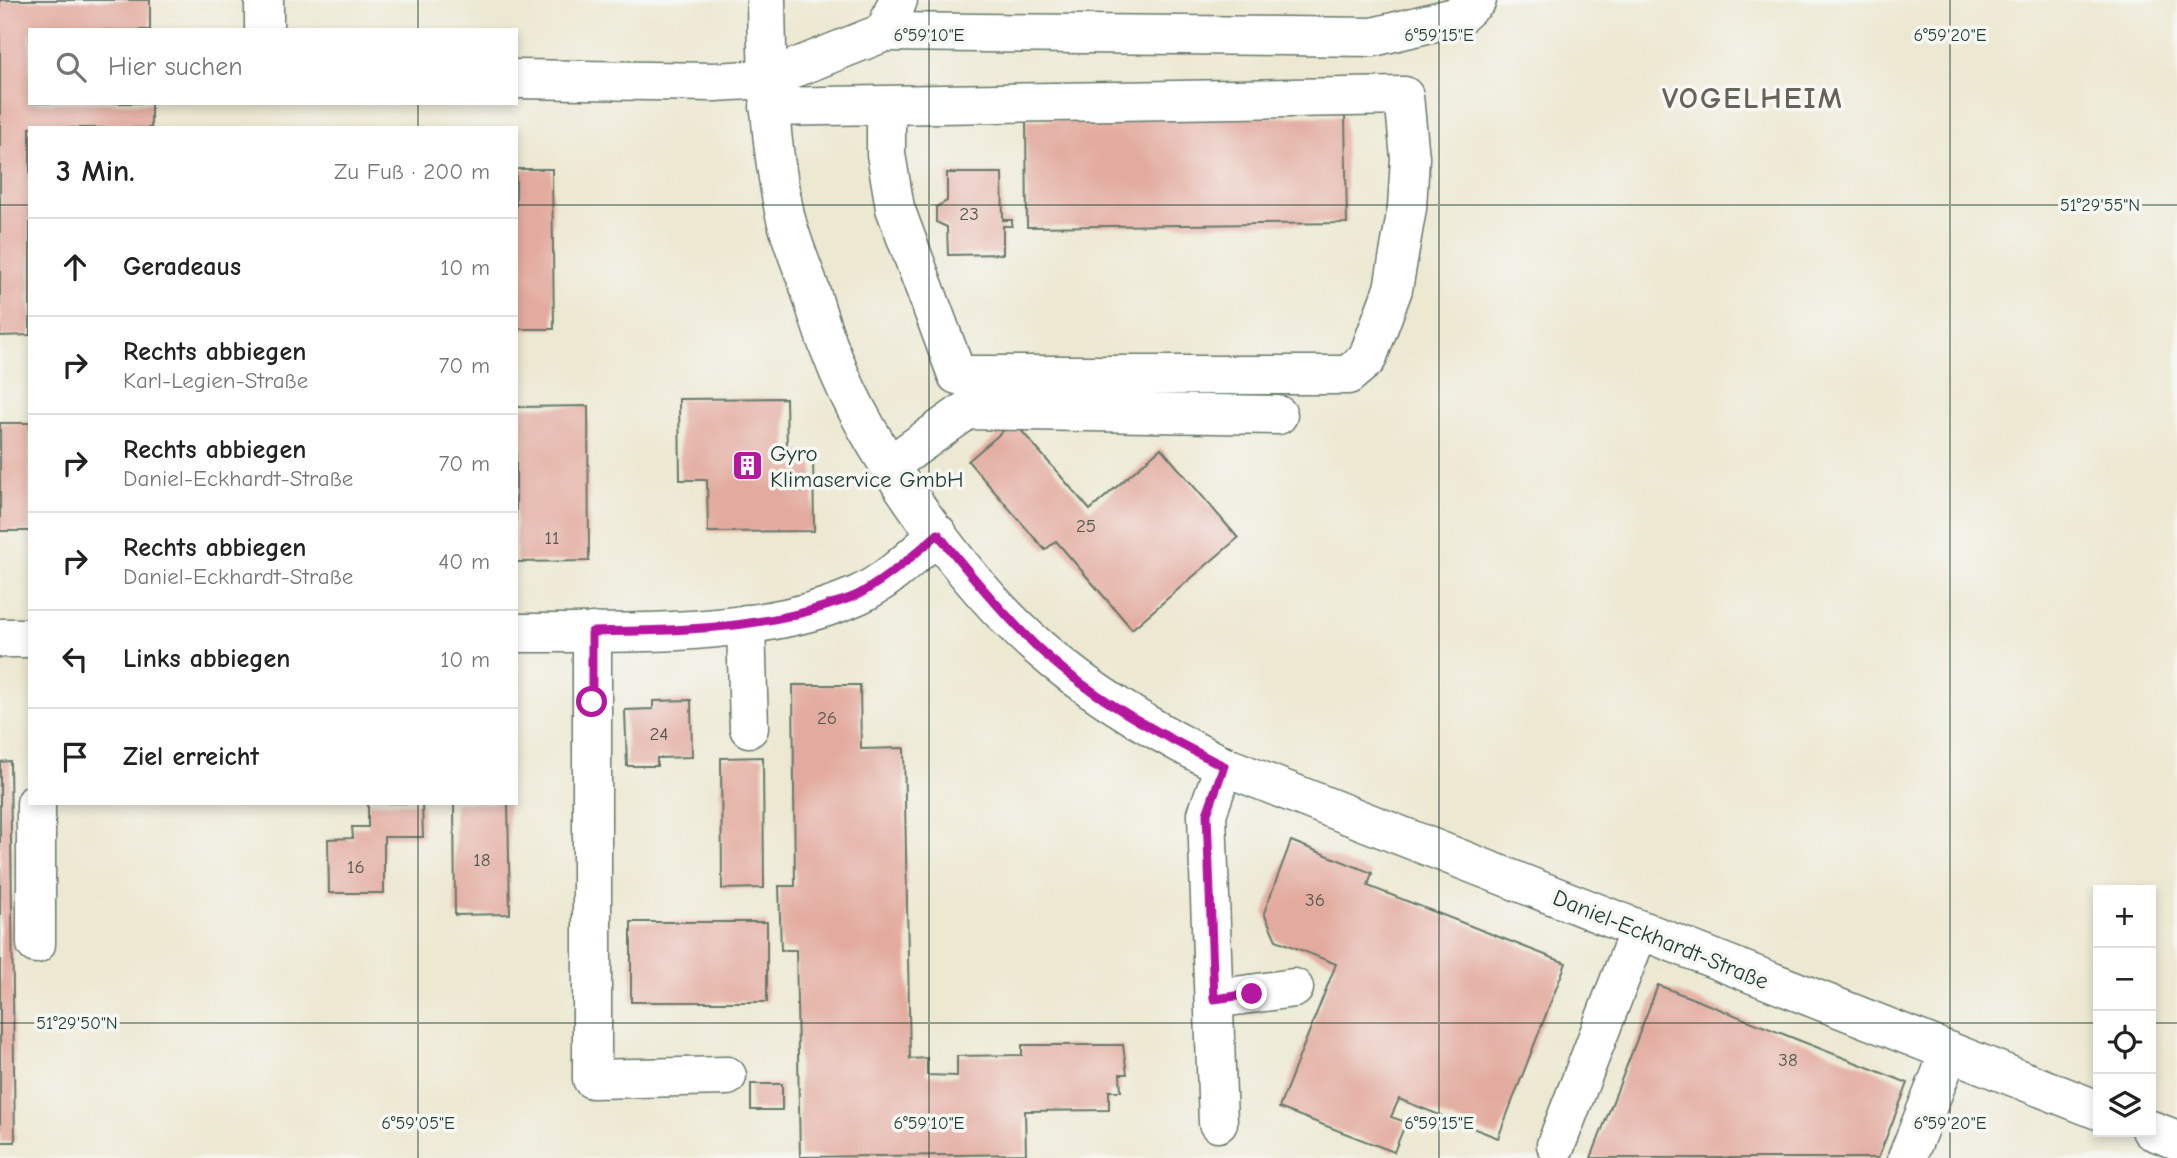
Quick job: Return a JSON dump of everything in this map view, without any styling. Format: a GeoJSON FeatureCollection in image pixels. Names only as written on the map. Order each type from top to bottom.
{"type":"FeatureCollection","features":[{"type":"Feature","properties":{"kind":"street"},"geometry":{"type":"LineString","coordinates":[[264,0],[264,28]]}},
{"type":"Feature","properties":{"kind":"street","name":"Daniel-Eckhardt-Straße"},"geometry":{"type":"LineString","coordinates":[[766,0],[768,93],[785,217],[828,344],[855,404],[890,465],[938,534],[1018,627],[1079,681],[1161,734],[1224,766],[2093,1108]]}},
{"type":"Feature","properties":{"kind":"street"},"geometry":{"type":"LineString","coordinates":[[768,93],[891,16],[1373,37],[1460,16],[1477,0]]}},
{"type":"Feature","properties":{"kind":"street"},"geometry":{"type":"LineString","coordinates":[[518,79],[715,82],[768,93],[886,105],[1404,96],[1410,158],[1406,208],[1393,289],[1367,359],[1348,374],[957,374],[895,208],[886,154],[886,105]]}},
{"type":"Feature","properties":{"kind":"street"},"geometry":{"type":"LineString","coordinates":[[890,465],[967,410],[1278,415]]}},
{"type":"Feature","properties":{"kind":"street"},"geometry":{"type":"LineString","coordinates":[[518,633],[670,631],[746,624],[806,612],[859,595],[901,566],[938,534]]}},
{"type":"Feature","properties":{"kind":"street"},"geometry":{"type":"LineString","coordinates":[[746,624],[749,728]]}},
{"type":"Feature","properties":{"kind":"street"},"geometry":{"type":"LineString","coordinates":[[592,632],[592,1079],[727,1076]]}},
{"type":"Feature","properties":{"kind":"street"},"geometry":{"type":"LineString","coordinates":[[0,638],[28,638]]}},
{"type":"Feature","properties":{"kind":"street"},"geometry":{"type":"LineString","coordinates":[[1218,1123],[1207,814],[1224,766]]}},
{"type":"Feature","properties":{"kind":"street"},"geometry":{"type":"LineString","coordinates":[[36,805],[36,944]]}},
{"type":"Feature","properties":{"kind":"street"},"geometry":{"type":"LineString","coordinates":[[1556,1145],[1639,930]]}},
{"type":"Feature","properties":{"kind":"street"},"geometry":{"type":"LineString","coordinates":[[1214,999],[1294,988]]}},
{"type":"Feature","properties":{"kind":"street"},"geometry":{"type":"LineString","coordinates":[[1907,1158],[1950,1053]]}},
{"type":"Feature","properties":{"kind":"street"},"geometry":{"type":"LineString","coordinates":[[2156,1132],[2177,1140]]}},
{"type":"Feature","properties":{"kind":"building"},"geometry":{"type":"Polygon","coordinates":[[[0,0],[150,0],[150,28],[28,28],[28,105],[151,105],[151,126],[28,126],[28,335],[0,336],[0,0]]]}},
{"type":"Feature","properties":{"kind":"building"},"geometry":{"type":"Polygon","coordinates":[[[1345,116],[1347,223],[1027,227],[1026,120],[1345,116]]]}},
{"type":"Feature","properties":{"kind":"building"},"geometry":{"type":"Polygon","coordinates":[[[518,169],[552,169],[554,329],[518,329],[518,169]]]}},
{"type":"Feature","properties":{"kind":"building"},"geometry":{"type":"Polygon","coordinates":[[[947,173],[1002,173],[1003,220],[1012,220],[1012,226],[1003,226],[1003,254],[948,255],[947,227],[936,222],[936,207],[947,201],[947,173]]]}},
{"type":"Feature","properties":{"kind":"building","name":"Gyro Klimaservice GmbH"},"geometry":{"type":"Polygon","coordinates":[[[786,398],[787,452],[813,452],[814,531],[708,532],[707,480],[680,480],[679,399],[786,398]]]}},
{"type":"Feature","properties":{"kind":"building"},"geometry":{"type":"Polygon","coordinates":[[[588,406],[589,561],[518,562],[518,407],[588,406]]]}},
{"type":"Feature","properties":{"kind":"building"},"geometry":{"type":"Polygon","coordinates":[[[1014,422],[1090,510],[1161,448],[1238,538],[1132,629],[1056,541],[1045,550],[968,461],[1014,422]]]}},
{"type":"Feature","properties":{"kind":"building"},"geometry":{"type":"Polygon","coordinates":[[[0,423],[28,423],[28,531],[0,531],[0,423]]]}},
{"type":"Feature","properties":{"kind":"building"},"geometry":{"type":"Polygon","coordinates":[[[793,685],[860,685],[861,749],[904,748],[910,1059],[927,1058],[927,1075],[957,1076],[957,1056],[1022,1055],[1022,1045],[1123,1045],[1127,1074],[1120,1074],[1121,1091],[1109,1091],[1109,1110],[1025,1111],[1026,1154],[800,1157],[796,950],[781,950],[779,886],[795,886],[793,685]]]}},
{"type":"Feature","properties":{"kind":"building"},"geometry":{"type":"Polygon","coordinates":[[[691,700],[692,757],[657,758],[657,766],[627,766],[625,710],[653,709],[653,701],[691,700]]]}},
{"type":"Feature","properties":{"kind":"building"},"geometry":{"type":"Polygon","coordinates":[[[763,757],[764,888],[722,889],[721,758],[763,757]]]}},
{"type":"Feature","properties":{"kind":"building"},"geometry":{"type":"Polygon","coordinates":[[[10,761],[15,1142],[0,1142],[0,762],[10,761]]]}},
{"type":"Feature","properties":{"kind":"building"},"geometry":{"type":"Polygon","coordinates":[[[368,805],[422,805],[423,837],[384,837],[384,893],[329,893],[328,839],[353,838],[352,827],[368,827],[368,805]]]}},
{"type":"Feature","properties":{"kind":"building"},"geometry":{"type":"Polygon","coordinates":[[[454,805],[508,805],[510,914],[455,915],[454,805]]]}},
{"type":"Feature","properties":{"kind":"building"},"geometry":{"type":"Polygon","coordinates":[[[1291,841],[1372,873],[1368,886],[1566,963],[1498,1138],[1399,1099],[1391,1117],[1406,1122],[1394,1152],[1279,1108],[1336,964],[1276,940],[1264,913],[1291,841]]]}},
{"type":"Feature","properties":{"kind":"building"},"geometry":{"type":"Polygon","coordinates":[[[631,922],[767,922],[767,1002],[631,1002],[631,922]]]}},
{"type":"Feature","properties":{"kind":"building"},"geometry":{"type":"Polygon","coordinates":[[[1658,985],[1908,1083],[1878,1158],[1591,1158],[1658,985]]]}},
{"type":"Feature","properties":{"kind":"building"},"geometry":{"type":"Polygon","coordinates":[[[751,1084],[782,1084],[782,1110],[751,1110],[751,1084]]]}},
{"type":"Feature","properties":{"kind":"place","name":"Gyro Klimaservice GmbH"},"geometry":{"type":"Point","coordinates":[747,466]}},
{"type":"Feature","properties":{"kind":"district","name":"VOGELHEIM"},"geometry":{"type":"Point","coordinates":[1753,98]}},
{"type":"Feature","properties":{"kind":"route"},"geometry":{"type":"LineString","coordinates":[[592,702],[592,632],[670,631],[746,624],[806,612],[859,595],[901,566],[938,534],[984,591],[1036,645],[1079,681],[1172,741],[1224,766],[1207,814],[1214,999],[1252,994]]}}]}
